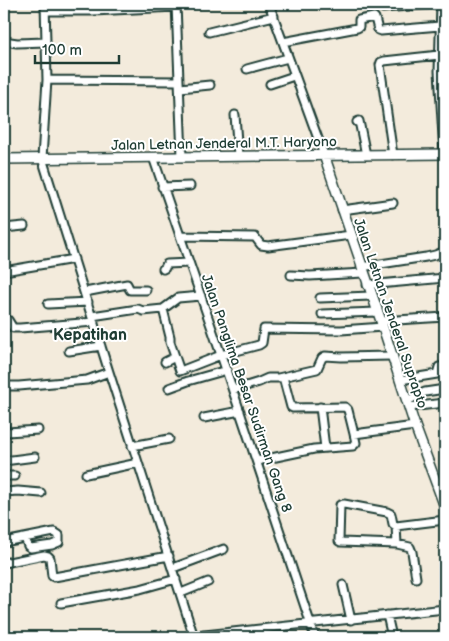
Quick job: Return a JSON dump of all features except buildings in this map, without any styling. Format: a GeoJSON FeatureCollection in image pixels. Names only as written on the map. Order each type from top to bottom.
{"type":"FeatureCollection","features":[{"type":"Feature","properties":{"kind":"main road","name":"Jalan Letnan Jenderal M.T. Haryono"},"geometry":{"type":"LineString","coordinates":[[4,159],[444,154]]}},
{"type":"Feature","properties":{"kind":"main road","name":"Jalan Letnan Jenderal Suprapto"},"geometry":{"type":"LineString","coordinates":[[324,156],[415,426],[445,507]]}},
{"type":"Feature","properties":{"kind":"street"},"geometry":{"type":"LineString","coordinates":[[269,4],[324,156]]}},
{"type":"Feature","properties":{"kind":"street"},"geometry":{"type":"LineString","coordinates":[[383,8],[436,4]]}},
{"type":"Feature","properties":{"kind":"street"},"geometry":{"type":"LineString","coordinates":[[441,4],[443,14],[440,26],[439,55],[444,154]]}},
{"type":"Feature","properties":{"kind":"street"},"geometry":{"type":"LineString","coordinates":[[182,156],[176,5],[93,11],[45,8],[47,80],[42,158],[194,637]]}},
{"type":"Feature","properties":{"kind":"street"},"geometry":{"type":"LineString","coordinates":[[209,32],[274,16]]}},
{"type":"Feature","properties":{"kind":"street"},"geometry":{"type":"LineString","coordinates":[[282,42],[357,28],[359,27],[359,20],[374,17],[377,29],[380,31],[440,26]]}},
{"type":"Feature","properties":{"kind":"street"},"geometry":{"type":"LineString","coordinates":[[4,41],[17,43],[46,42]]}},
{"type":"Feature","properties":{"kind":"street"},"geometry":{"type":"LineString","coordinates":[[393,155],[380,65],[384,61],[439,55]]}},
{"type":"Feature","properties":{"kind":"street"},"geometry":{"type":"LineString","coordinates":[[247,69],[288,58]]}},
{"type":"Feature","properties":{"kind":"street"},"geometry":{"type":"LineString","coordinates":[[270,84],[294,76]]}},
{"type":"Feature","properties":{"kind":"street"},"geometry":{"type":"LineString","coordinates":[[47,80],[210,85]]}},
{"type":"Feature","properties":{"kind":"street"},"geometry":{"type":"LineString","coordinates":[[235,115],[238,156]]}},
{"type":"Feature","properties":{"kind":"street"},"geometry":{"type":"LineString","coordinates":[[357,122],[359,121],[366,155]]}},
{"type":"Feature","properties":{"kind":"street","name":"Jalan Panglima Besar Sudirman Gang 8"},"geometry":{"type":"LineString","coordinates":[[153,157],[315,637]]}},
{"type":"Feature","properties":{"kind":"street"},"geometry":{"type":"LineString","coordinates":[[162,187],[190,186]]}},
{"type":"Feature","properties":{"kind":"street"},"geometry":{"type":"LineString","coordinates":[[342,210],[393,204]]}},
{"type":"Feature","properties":{"kind":"street"},"geometry":{"type":"LineString","coordinates":[[4,228],[24,226]]}},
{"type":"Feature","properties":{"kind":"street"},"geometry":{"type":"LineString","coordinates":[[180,236],[255,237],[261,245],[268,246],[350,235]]}},
{"type":"Feature","properties":{"kind":"street"},"geometry":{"type":"LineString","coordinates":[[291,275],[310,276],[362,270],[435,255],[445,250]]}},
{"type":"Feature","properties":{"kind":"street"},"geometry":{"type":"LineString","coordinates":[[4,271],[74,259]]}},
{"type":"Feature","properties":{"kind":"street"},"geometry":{"type":"LineString","coordinates":[[163,269],[167,264],[189,262]]}},
{"type":"Feature","properties":{"kind":"street"},"geometry":{"type":"LineString","coordinates":[[368,285],[445,278]]}},
{"type":"Feature","properties":{"kind":"street"},"geometry":{"type":"LineString","coordinates":[[85,292],[127,284],[130,290],[146,290]]}},
{"type":"Feature","properties":{"kind":"street"},"geometry":{"type":"LineString","coordinates":[[4,319],[8,320],[14,328],[20,328],[93,319],[138,309],[143,311],[163,308],[178,298],[201,296]]}},
{"type":"Feature","properties":{"kind":"street"},"geometry":{"type":"LineString","coordinates":[[320,298],[372,296]]}},
{"type":"Feature","properties":{"kind":"street"},"geometry":{"type":"LineString","coordinates":[[48,304],[88,302]]}},
{"type":"Feature","properties":{"kind":"street"},"geometry":{"type":"LineString","coordinates":[[163,308],[170,342],[180,371],[221,354],[261,344],[263,330],[266,328],[341,330],[445,318]]}},
{"type":"Feature","properties":{"kind":"street"},"geometry":{"type":"LineString","coordinates":[[322,314],[377,312]]}},
{"type":"Feature","properties":{"kind":"street"},"geometry":{"type":"LineString","coordinates":[[69,351],[101,346]]}},
{"type":"Feature","properties":{"kind":"street"},"geometry":{"type":"LineString","coordinates":[[233,390],[268,378],[317,370],[325,356],[391,356]]}},
{"type":"Feature","properties":{"kind":"street"},"geometry":{"type":"LineString","coordinates":[[165,362],[175,357]]}},
{"type":"Feature","properties":{"kind":"street"},"geometry":{"type":"LineString","coordinates":[[400,380],[437,374],[439,367],[445,366]]}},
{"type":"Feature","properties":{"kind":"street"},"geometry":{"type":"LineString","coordinates":[[169,388],[226,370]]}},
{"type":"Feature","properties":{"kind":"street"},"geometry":{"type":"LineString","coordinates":[[4,386],[87,380],[109,372]]}},
{"type":"Feature","properties":{"kind":"street"},"geometry":{"type":"LineString","coordinates":[[257,462],[308,450],[356,444],[347,408],[293,408],[291,407],[283,377]]}},
{"type":"Feature","properties":{"kind":"street"},"geometry":{"type":"LineString","coordinates":[[408,404],[425,392],[445,389]]}},
{"type":"Feature","properties":{"kind":"street"},"geometry":{"type":"LineString","coordinates":[[408,404],[445,403]]}},
{"type":"Feature","properties":{"kind":"street"},"geometry":{"type":"LineString","coordinates":[[320,407],[325,448]]}},
{"type":"Feature","properties":{"kind":"street"},"geometry":{"type":"LineString","coordinates":[[204,418],[240,411]]}},
{"type":"Feature","properties":{"kind":"street"},"geometry":{"type":"LineString","coordinates":[[4,423],[7,432],[38,430]]}},
{"type":"Feature","properties":{"kind":"street"},"geometry":{"type":"LineString","coordinates":[[354,434],[415,426]]}},
{"type":"Feature","properties":{"kind":"street"},"geometry":{"type":"LineString","coordinates":[[132,446],[169,439]]}},
{"type":"Feature","properties":{"kind":"street"},"geometry":{"type":"LineString","coordinates":[[4,461],[35,457]]}},
{"type":"Feature","properties":{"kind":"street"},"geometry":{"type":"LineString","coordinates":[[86,474],[138,463]]}},
{"type":"Feature","properties":{"kind":"street"},"geometry":{"type":"LineString","coordinates":[[4,476],[15,476]]}},
{"type":"Feature","properties":{"kind":"street"},"geometry":{"type":"LineString","coordinates":[[4,492],[41,493]]}},
{"type":"Feature","properties":{"kind":"street"},"geometry":{"type":"LineString","coordinates":[[397,544],[396,526],[393,524],[389,512],[340,505],[339,541],[408,546],[411,548],[416,578]]}},
{"type":"Feature","properties":{"kind":"street"},"geometry":{"type":"LineString","coordinates":[[396,526],[445,520]]}},
{"type":"Feature","properties":{"kind":"street"},"geometry":{"type":"LineString","coordinates":[[4,542],[25,538]]}},
{"type":"Feature","properties":{"kind":"street"},"geometry":{"type":"LineString","coordinates":[[172,568],[224,549]]}},
{"type":"Feature","properties":{"kind":"street"},"geometry":{"type":"LineString","coordinates":[[4,563],[44,555],[48,556],[50,558],[52,576],[54,577],[169,556]]}},
{"type":"Feature","properties":{"kind":"street"},"geometry":{"type":"LineString","coordinates":[[61,603],[140,589],[176,579]]}},
{"type":"Feature","properties":{"kind":"street"},"geometry":{"type":"LineString","coordinates":[[181,593],[208,582]]}},
{"type":"Feature","properties":{"kind":"street"},"geometry":{"type":"LineString","coordinates":[[343,585],[351,620]]}},
{"type":"Feature","properties":{"kind":"street"},"geometry":{"type":"LineString","coordinates":[[186,637],[445,609]]}},
{"type":"Feature","properties":{"kind":"street"},"geometry":{"type":"LineString","coordinates":[[387,615],[392,637]]}},
{"type":"Feature","properties":{"kind":"district","name":"Kepatihan"},"geometry":{"type":"Point","coordinates":[90,334]}}]}
